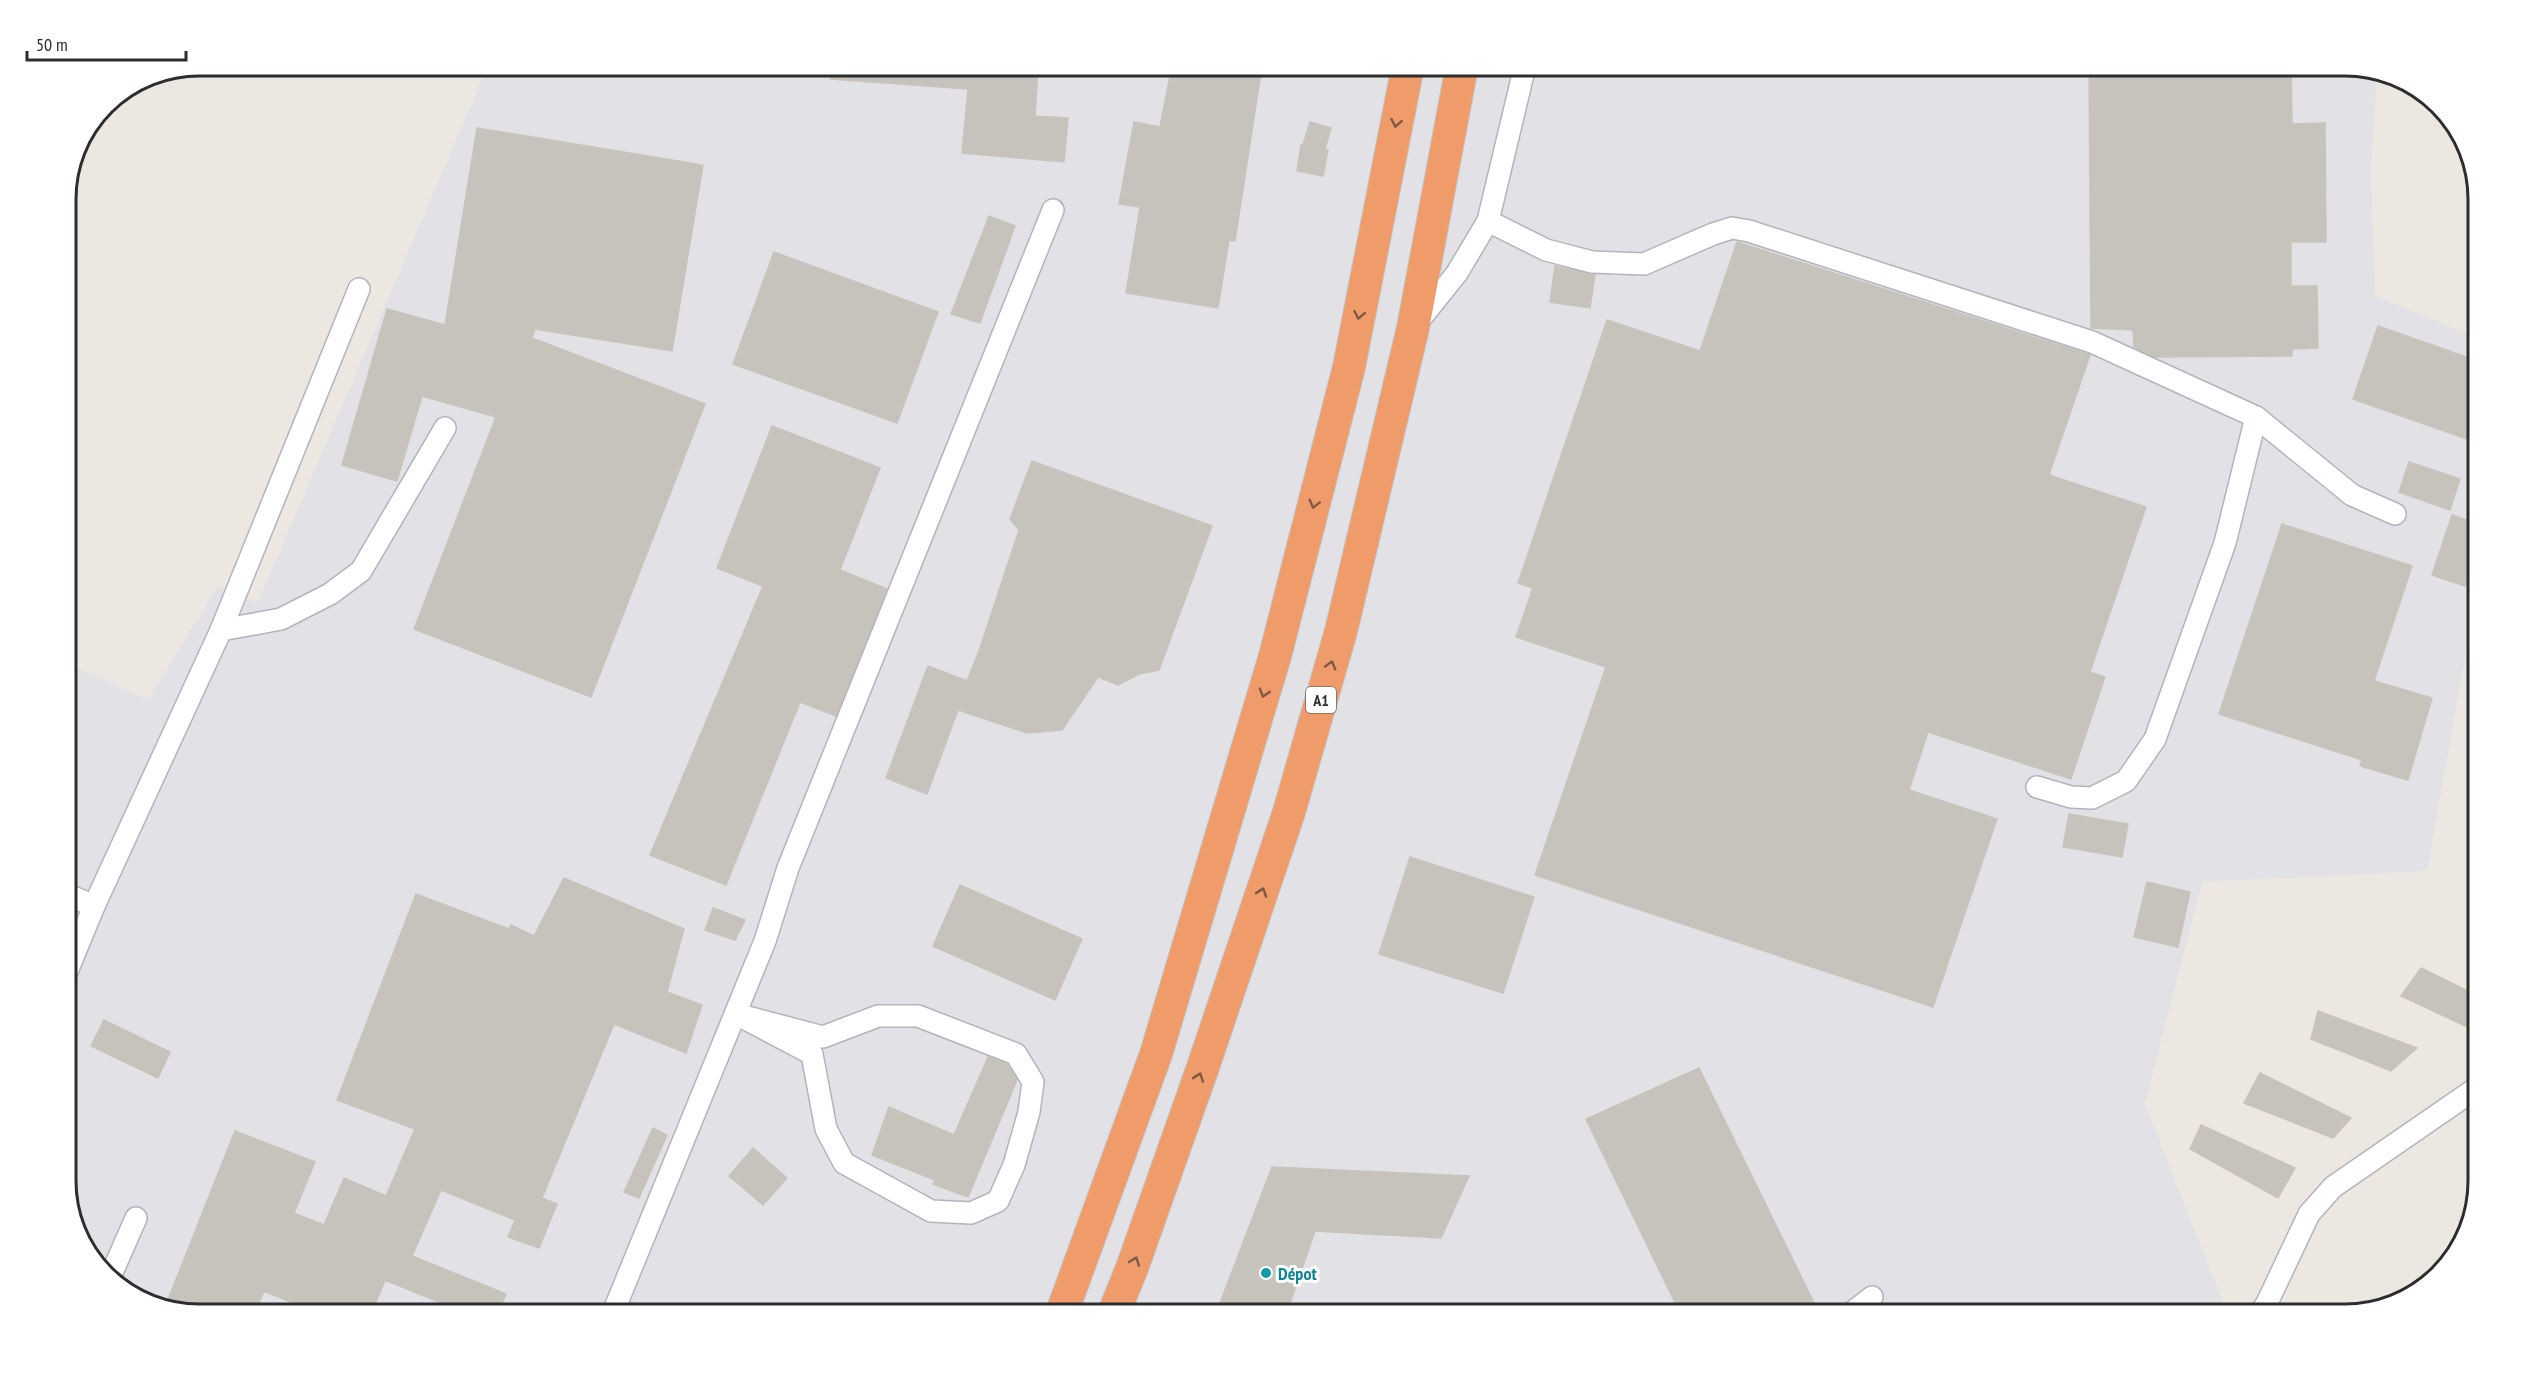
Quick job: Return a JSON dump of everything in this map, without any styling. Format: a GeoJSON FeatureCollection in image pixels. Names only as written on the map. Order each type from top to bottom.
{"type":"FeatureCollection","features":[{"type":"Feature","properties":{"kind":"highway"},"geometry":{"type":"LineString","coordinates":[[1065,1304],[1156,1054],[1275,656],[1349,367],[1406,76]]}},
{"type":"Feature","properties":{"kind":"highway","name":"A1"},"geometry":{"type":"LineString","coordinates":[[1117,1304],[1199,1078],[1289,812],[1341,631],[1413,328],[1460,76]]}},
{"type":"Feature","properties":{"kind":"street"},"geometry":{"type":"LineString","coordinates":[[1413,328],[1457,273],[1488,221],[1523,76]]}},
{"type":"Feature","properties":{"kind":"street"},"geometry":{"type":"LineString","coordinates":[[617,1304],[736,1014],[765,941],[788,868],[1053,210]]}},
{"type":"Feature","properties":{"kind":"street"},"geometry":{"type":"LineString","coordinates":[[1488,221],[1546,250],[1592,262],[1644,264],[1732,228],[1749,231],[2092,342],[2256,417],[2352,495],[2395,514]]}},
{"type":"Feature","properties":{"kind":"street"},"geometry":{"type":"LineString","coordinates":[[77,947],[221,630],[359,289]]}},
{"type":"Feature","properties":{"kind":"street"},"geometry":{"type":"LineString","coordinates":[[2037,787],[2071,797],[2092,798],[2126,780],[2155,739],[2225,543],[2256,417]]}},
{"type":"Feature","properties":{"kind":"street"},"geometry":{"type":"LineString","coordinates":[[221,630],[281,619],[330,594],[362,571],[445,428]]}},
{"type":"Feature","properties":{"kind":"street"},"geometry":{"type":"LineString","coordinates":[[77,899],[94,906]]}},
{"type":"Feature","properties":{"kind":"street"},"geometry":{"type":"LineString","coordinates":[[736,1014],[823,1037],[878,1016],[918,1016],[1016,1054],[1033,1082],[1029,1112],[1014,1165],[998,1201],[971,1213],[931,1211],[844,1163],[826,1129],[812,1054],[736,1014]]}},
{"type":"Feature","properties":{"kind":"street"},"geometry":{"type":"LineString","coordinates":[[2266,1304],[2309,1214],[2333,1187],[2468,1094]]}},
{"type":"Feature","properties":{"kind":"street"},"geometry":{"type":"LineString","coordinates":[[113,1269],[136,1218]]}},
{"type":"Feature","properties":{"kind":"street"},"geometry":{"type":"LineString","coordinates":[[1863,1304],[1872,1297]]}},
{"type":"Feature","properties":{"kind":"shaded area"},"geometry":{"type":"Polygon","coordinates":[[[484,76],[2345,76],[2369,79],[2377,81],[2371,167],[2375,296],[2467,334],[2467,644],[2427,871],[2202,882],[2145,1104],[2224,1304],[191,1304],[160,1298],[131,1284],[107,1263],[89,1236],[79,1206],[77,1190],[77,668],[148,700],[218,586],[257,604],[484,76]]]}},
{"type":"Feature","properties":{"kind":"building"},"geometry":{"type":"Polygon","coordinates":[[[831,76],[1037,76],[1035,116],[1068,118],[1064,162],[962,153],[968,89],[831,79],[831,76]]]}},
{"type":"Feature","properties":{"kind":"building"},"geometry":{"type":"Polygon","coordinates":[[[1170,76],[1260,76],[1235,241],[1229,240],[1218,308],[1126,293],[1140,207],[1119,204],[1134,122],[1160,127],[1170,76]]]}},
{"type":"Feature","properties":{"kind":"building"},"geometry":{"type":"Polygon","coordinates":[[[2089,76],[2291,76],[2292,124],[2325,123],[2326,242],[2291,242],[2291,286],[2317,286],[2318,348],[2292,349],[2292,356],[2155,357],[2134,347],[2133,330],[2091,328],[2089,76]]]}},
{"type":"Feature","properties":{"kind":"building"},"geometry":{"type":"Polygon","coordinates":[[[1310,122],[1331,128],[1325,149],[1328,150],[1323,176],[1297,171],[1301,145],[1303,145],[1310,122]]]}},
{"type":"Feature","properties":{"kind":"building"},"geometry":{"type":"Polygon","coordinates":[[[477,128],[703,165],[672,351],[535,329],[532,338],[705,404],[591,697],[414,629],[496,417],[422,396],[397,481],[342,465],[387,309],[445,325],[477,128]]]}},
{"type":"Feature","properties":{"kind":"building"},"geometry":{"type":"Polygon","coordinates":[[[989,216],[1015,226],[980,323],[951,314],[989,216]]]}},
{"type":"Feature","properties":{"kind":"building"},"geometry":{"type":"Polygon","coordinates":[[[1737,242],[2090,355],[2049,475],[2146,507],[2090,672],[2105,677],[2071,779],[1928,732],[1909,790],[1997,819],[1933,1007],[1535,875],[1606,667],[1516,637],[1533,588],[1518,583],[1607,320],[1700,351],[1737,242]]]}},
{"type":"Feature","properties":{"kind":"building"},"geometry":{"type":"Polygon","coordinates":[[[774,252],[938,312],[897,423],[733,364],[774,252]]]}},
{"type":"Feature","properties":{"kind":"building"},"geometry":{"type":"Polygon","coordinates":[[[1555,266],[1595,275],[1590,308],[1550,302],[1555,266]]]}},
{"type":"Feature","properties":{"kind":"building"},"geometry":{"type":"Polygon","coordinates":[[[2378,326],[2467,357],[2467,439],[2353,399],[2378,326]]]}},
{"type":"Feature","properties":{"kind":"building"},"geometry":{"type":"Polygon","coordinates":[[[772,426],[880,468],[840,570],[887,589],[836,716],[800,702],[726,885],[650,855],[763,586],[717,568],[772,426]]]}},
{"type":"Feature","properties":{"kind":"building"},"geometry":{"type":"Polygon","coordinates":[[[1032,461],[1212,526],[1159,670],[1139,674],[1118,685],[1098,677],[1062,730],[1027,733],[958,710],[927,794],[886,778],[928,666],[967,681],[1019,530],[1010,519],[1032,461]]]}},
{"type":"Feature","properties":{"kind":"building"},"geometry":{"type":"Polygon","coordinates":[[[2409,462],[2460,479],[2450,510],[2399,492],[2409,462]]]}},
{"type":"Feature","properties":{"kind":"building"},"geometry":{"type":"Polygon","coordinates":[[[2452,515],[2467,520],[2467,578],[2465,586],[2432,575],[2452,515]]]}},
{"type":"Feature","properties":{"kind":"building"},"geometry":{"type":"Polygon","coordinates":[[[2282,524],[2412,566],[2374,681],[2432,698],[2408,780],[2360,766],[2362,760],[2219,714],[2282,524]]]}},
{"type":"Feature","properties":{"kind":"building"},"geometry":{"type":"Polygon","coordinates":[[[2069,814],[2128,824],[2122,857],[2063,847],[2069,814]]]}},
{"type":"Feature","properties":{"kind":"building"},"geometry":{"type":"Polygon","coordinates":[[[1410,857],[1534,897],[1503,993],[1379,954],[1410,857]]]}},
{"type":"Feature","properties":{"kind":"building"},"geometry":{"type":"Polygon","coordinates":[[[564,878],[684,929],[667,992],[702,1005],[686,1053],[614,1024],[542,1198],[557,1204],[539,1248],[508,1237],[515,1220],[441,1190],[412,1256],[506,1294],[502,1304],[444,1304],[385,1280],[375,1304],[295,1304],[264,1291],[259,1304],[191,1304],[168,1300],[235,1131],[315,1162],[294,1213],[324,1225],[344,1178],[386,1196],[415,1129],[337,1100],[416,894],[509,929],[511,925],[534,936],[564,878]]]}},
{"type":"Feature","properties":{"kind":"building"},"geometry":{"type":"Polygon","coordinates":[[[2147,882],[2190,892],[2178,947],[2134,937],[2147,882]]]}},
{"type":"Feature","properties":{"kind":"building"},"geometry":{"type":"Polygon","coordinates":[[[960,885],[1082,939],[1055,1000],[933,946],[960,885]]]}},
{"type":"Feature","properties":{"kind":"building"},"geometry":{"type":"Polygon","coordinates":[[[713,908],[745,920],[735,940],[705,930],[713,908]]]}},
{"type":"Feature","properties":{"kind":"building"},"geometry":{"type":"Polygon","coordinates":[[[2421,968],[2468,991],[2468,1027],[2401,996],[2421,968]]]}},
{"type":"Feature","properties":{"kind":"building"},"geometry":{"type":"Polygon","coordinates":[[[2318,1011],[2417,1048],[2391,1071],[2311,1039],[2318,1011]]]}},
{"type":"Feature","properties":{"kind":"building"},"geometry":{"type":"Polygon","coordinates":[[[104,1020],[170,1052],[158,1078],[91,1046],[104,1020]]]}},
{"type":"Feature","properties":{"kind":"building"},"geometry":{"type":"Polygon","coordinates":[[[988,1057],[1007,1064],[1017,1080],[968,1197],[933,1184],[935,1180],[872,1155],[889,1107],[954,1135],[988,1057]]]}},
{"type":"Feature","properties":{"kind":"building"},"geometry":{"type":"Polygon","coordinates":[[[1699,1068],[1815,1304],[1676,1304],[1586,1119],[1699,1068]]]}},
{"type":"Feature","properties":{"kind":"building"},"geometry":{"type":"Polygon","coordinates":[[[2260,1073],[2351,1118],[2333,1138],[2244,1103],[2260,1073]]]}},
{"type":"Feature","properties":{"kind":"building"},"geometry":{"type":"Polygon","coordinates":[[[2201,1125],[2295,1168],[2278,1198],[2190,1149],[2201,1125]]]}},
{"type":"Feature","properties":{"kind":"building"},"geometry":{"type":"Polygon","coordinates":[[[653,1128],[667,1135],[639,1198],[624,1192],[653,1128]]]}},
{"type":"Feature","properties":{"kind":"building"},"geometry":{"type":"Polygon","coordinates":[[[753,1148],[787,1178],[763,1205],[729,1176],[753,1148]]]}},
{"type":"Feature","properties":{"kind":"building","name":"Dépot"},"geometry":{"type":"Polygon","coordinates":[[[1272,1167],[1469,1176],[1441,1238],[1315,1231],[1290,1304],[1220,1304],[1272,1167]]]}},
{"type":"Feature","properties":{"kind":"place","name":"Dépot"},"geometry":{"type":"Point","coordinates":[1266,1273]}}]}
